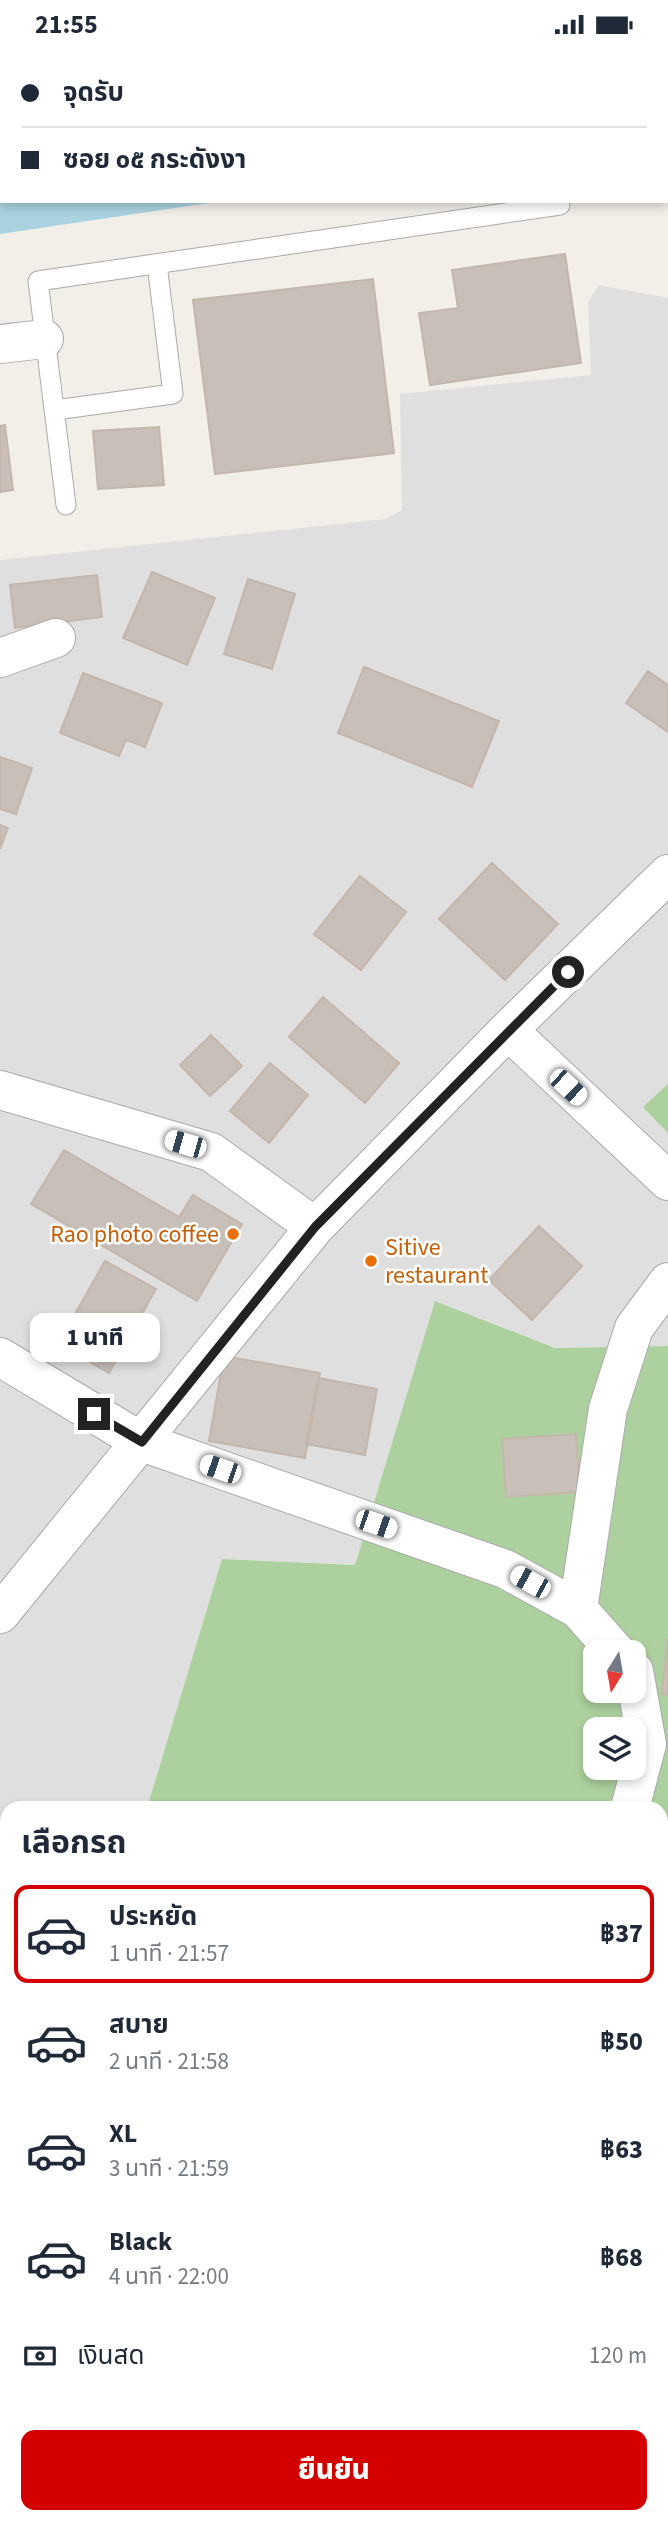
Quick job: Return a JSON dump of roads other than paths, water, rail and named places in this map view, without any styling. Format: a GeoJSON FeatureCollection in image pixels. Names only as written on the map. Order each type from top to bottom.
{"type":"FeatureCollection","features":[{"type":"Feature","properties":{"kind":"street"},"geometry":{"type":"LineString","coordinates":[[0,344],[44,339]]}},
{"type":"Feature","properties":{"kind":"street"},"geometry":{"type":"LineString","coordinates":[[0,658],[56,638]]}},
{"type":"Feature","properties":{"kind":"street"},"geometry":{"type":"LineString","coordinates":[[1,1611],[142,1442],[315,1227],[508,1030],[668,874]]}},
{"type":"Feature","properties":{"kind":"street"},"geometry":{"type":"LineString","coordinates":[[508,1030],[668,1181]]}},
{"type":"Feature","properties":{"kind":"street"},"geometry":{"type":"LineString","coordinates":[[0,1090],[211,1152],[315,1227]]}},
{"type":"Feature","properties":{"kind":"street"},"geometry":{"type":"LineString","coordinates":[[578,1609],[608,1409],[634,1328],[668,1282]]}},
{"type":"Feature","properties":{"kind":"street"},"geometry":{"type":"LineString","coordinates":[[0,1357],[142,1442],[505,1569],[578,1609],[605,1640]]}},
{"type":"Feature","properties":{"kind":"street"},"geometry":{"type":"LineString","coordinates":[[632,1801],[647,1744],[640,1703]]}},
{"type":"Feature","properties":{"kind":"lane"},"geometry":{"type":"LineString","coordinates":[[65,505],[38,281],[560,205]]}},
{"type":"Feature","properties":{"kind":"lane"},"geometry":{"type":"LineString","coordinates":[[55,410],[173,394],[158,264]]}},
{"type":"Feature","properties":{"kind":"water"},"geometry":{"type":"Polygon","coordinates":[[[0,203],[209,203],[0,234],[0,203]]]}},
{"type":"Feature","properties":{"kind":"place","name":"Rao photo coffee"},"geometry":{"type":"Point","coordinates":[233,1234]}},
{"type":"Feature","properties":{"kind":"place","name":"Sitive restaurant"},"geometry":{"type":"Point","coordinates":[371,1261]}}]}
